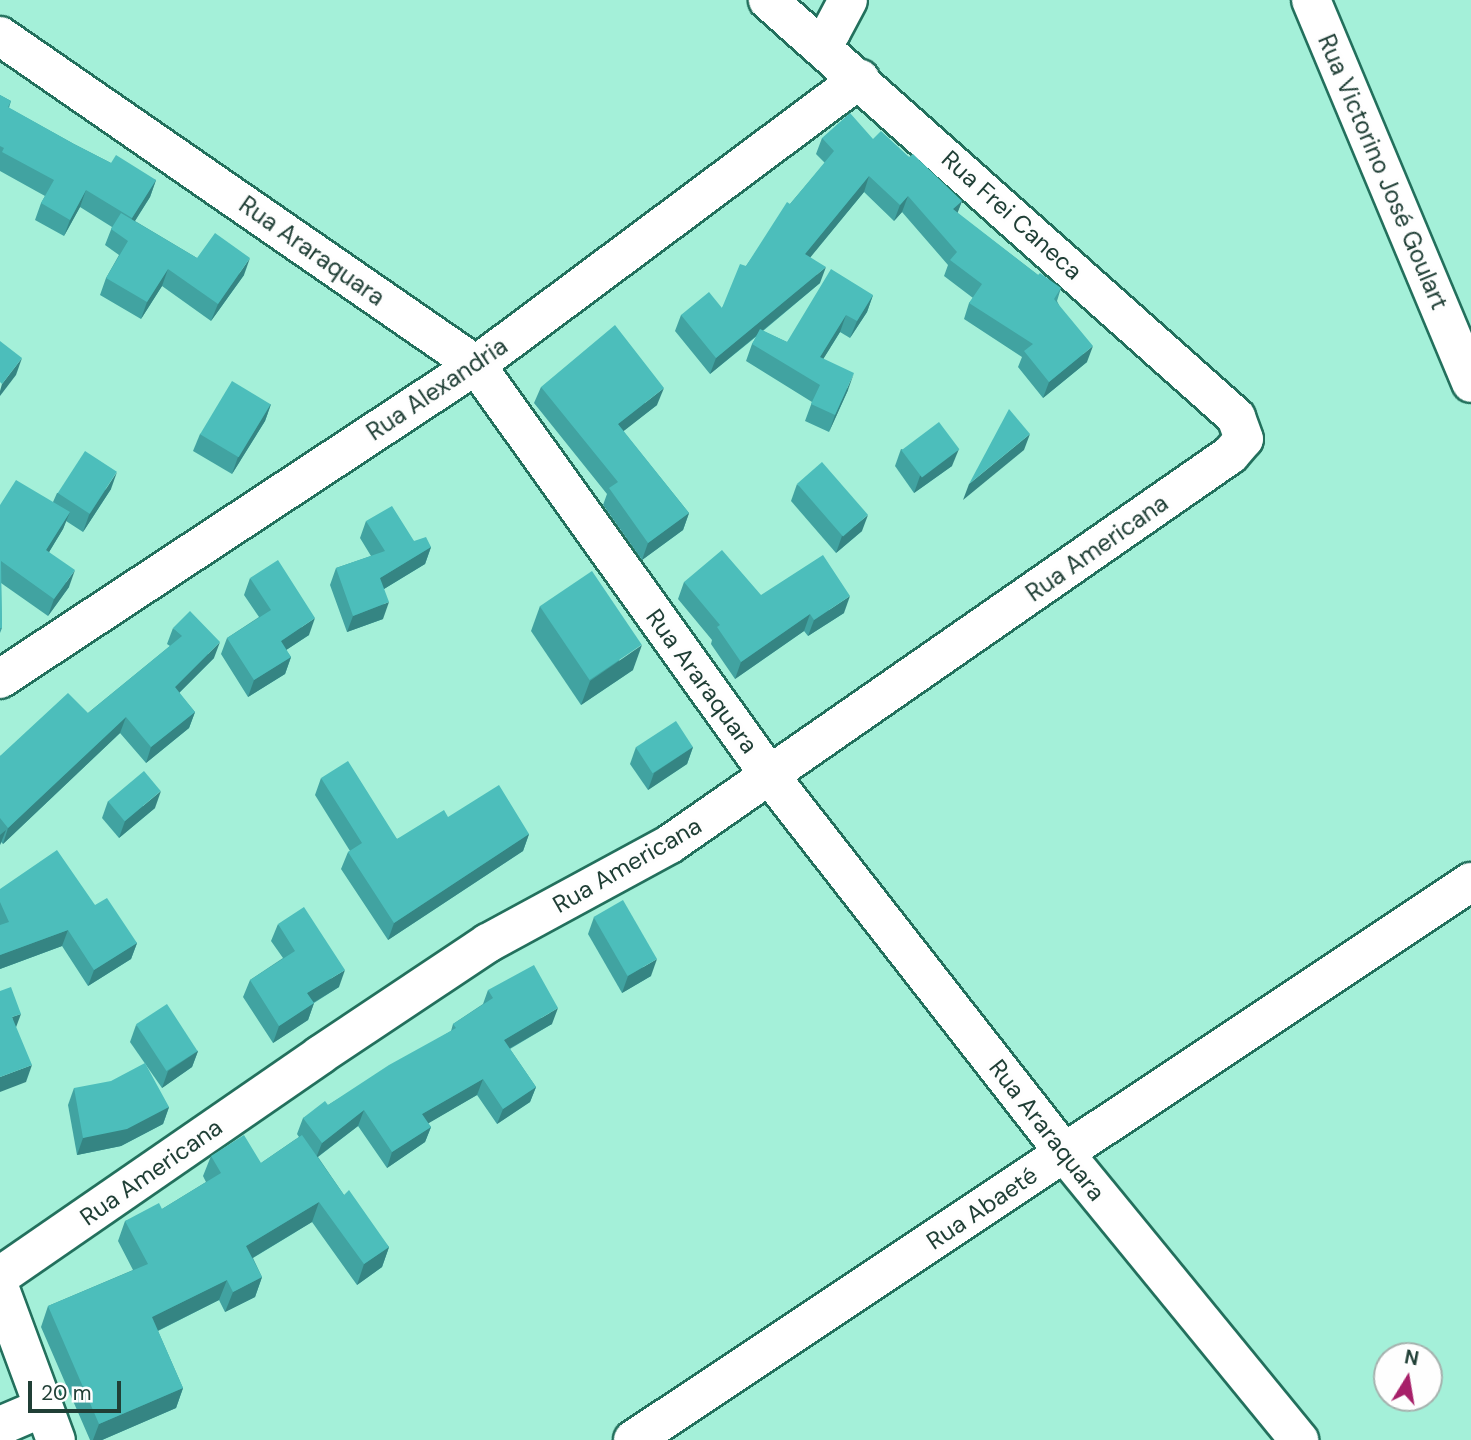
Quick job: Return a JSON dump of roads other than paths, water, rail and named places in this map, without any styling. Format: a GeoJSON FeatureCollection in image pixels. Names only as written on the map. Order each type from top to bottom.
{"type":"FeatureCollection","features":[{"type":"Feature","properties":{"kind":"street","name":"Rua Frei Caneca"},"geometry":{"type":"LineString","coordinates":[[768,0],[1236,416],[1244,439]]}},
{"type":"Feature","properties":{"kind":"street"},"geometry":{"type":"LineString","coordinates":[[819,44],[831,32],[848,0]]}},
{"type":"Feature","properties":{"kind":"street","name":"Rua Victorino José Goulart"},"geometry":{"type":"LineString","coordinates":[[1311,0],[1471,383]]}},
{"type":"Feature","properties":{"kind":"street","name":"Rua Araraquara"},"geometry":{"type":"LineString","coordinates":[[0,36],[476,365],[769,776],[1065,1154],[1300,1440]]}},
{"type":"Feature","properties":{"kind":"street","name":"Rua Alexandria"},"geometry":{"type":"LineString","coordinates":[[0,679],[476,365],[860,79]]}},
{"type":"Feature","properties":{"kind":"street","name":"Rua Americana"},"geometry":{"type":"LineString","coordinates":[[0,1276],[320,1055],[488,943],[670,844],[1230,455],[1244,439]]}},
{"type":"Feature","properties":{"kind":"street","name":"Rua Abaeté"},"geometry":{"type":"LineString","coordinates":[[632,1440],[1471,882]]}},
{"type":"Feature","properties":{"kind":"street"},"geometry":{"type":"LineString","coordinates":[[0,1289],[49,1424],[0,1426]]}}]}
